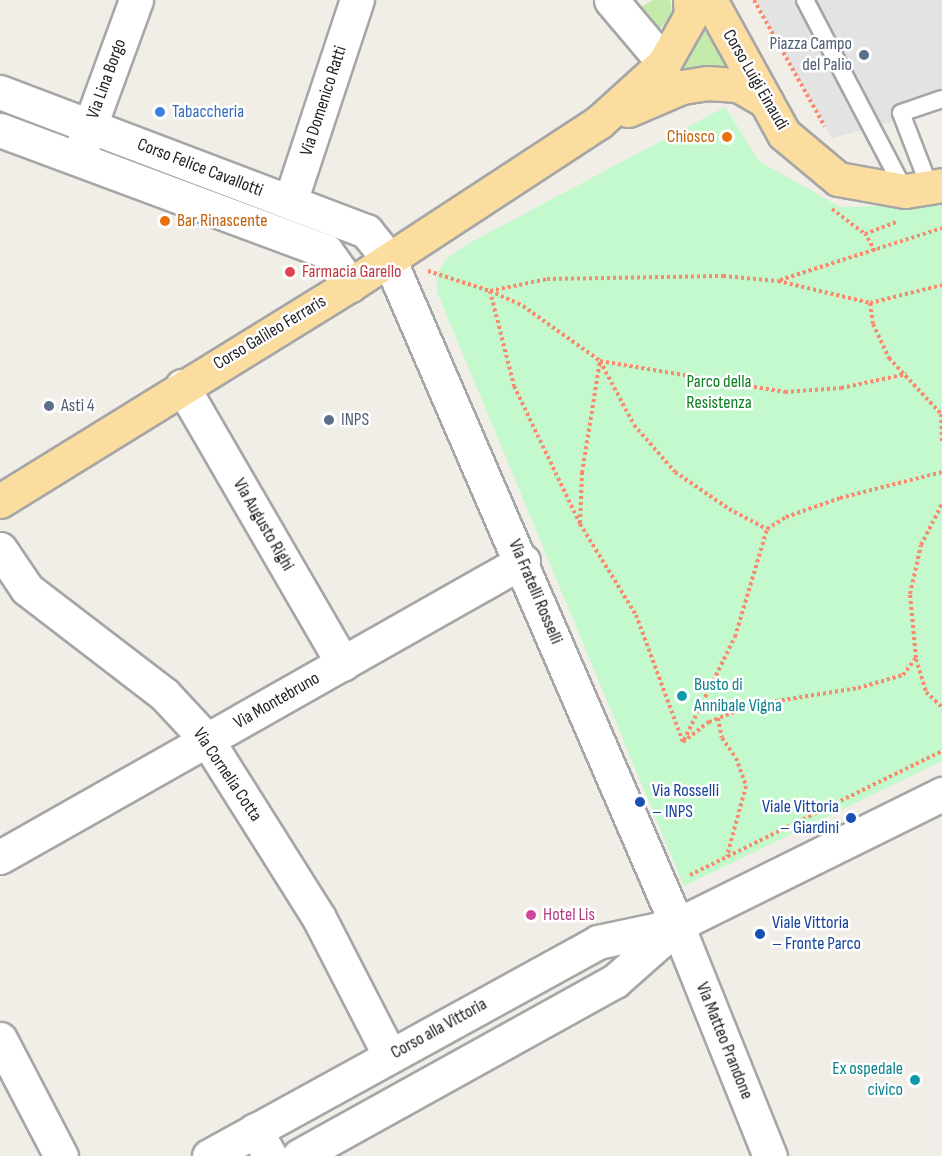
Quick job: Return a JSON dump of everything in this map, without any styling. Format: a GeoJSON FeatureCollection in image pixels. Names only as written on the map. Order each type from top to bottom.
{"type":"FeatureCollection","features":[{"type":"Feature","properties":{"kind":"main road","name":"Corso Galileo Ferraris"},"geometry":{"type":"LineString","coordinates":[[0,501],[350,285],[599,122],[664,63],[691,15],[690,0]]}},
{"type":"Feature","properties":{"kind":"main road","name":"Corso Luigi Einaudi"},"geometry":{"type":"LineString","coordinates":[[710,0],[784,134],[838,179],[921,195]]}},
{"type":"Feature","properties":{"kind":"main road","name":"Corso Galileo Ferraris"},"geometry":{"type":"LineString","coordinates":[[599,122],[682,87],[707,83],[738,85],[766,101]]}},
{"type":"Feature","properties":{"kind":"street","name":"Via Lina Borgo"},"geometry":{"type":"LineString","coordinates":[[78,159],[136,0]]}},
{"type":"Feature","properties":{"kind":"street","name":"Via Domenico Ratti"},"geometry":{"type":"LineString","coordinates":[[290,202],[357,0]]}},
{"type":"Feature","properties":{"kind":"street"},"geometry":{"type":"LineString","coordinates":[[611,0],[664,63]]}},
{"type":"Feature","properties":{"kind":"street","name":"Corso Felice Cavallotti"},"geometry":{"type":"LineString","coordinates":[[0,92],[366,231],[389,259]]}},
{"type":"Feature","properties":{"kind":"street","name":"Corso Felice Cavallotti"},"geometry":{"type":"LineString","coordinates":[[0,130],[326,251],[350,285]]}},
{"type":"Feature","properties":{"kind":"street","name":"Via Fratelli Rosselli"},"geometry":{"type":"LineString","coordinates":[[389,259],[522,561],[660,890],[677,925]]}},
{"type":"Feature","properties":{"kind":"street","name":"Via Augusto Righi"},"geometry":{"type":"LineString","coordinates":[[183,386],[343,664]]}},
{"type":"Feature","properties":{"kind":"street","name":"Via Cornelia Cotta"},"geometry":{"type":"LineString","coordinates":[[0,549],[27,589],[165,695],[207,740],[319,918],[390,1056]]}},
{"type":"Feature","properties":{"kind":"street","name":"Via Montebruno"},"geometry":{"type":"LineString","coordinates":[[0,857],[522,561]]}},
{"type":"Feature","properties":{"kind":"street","name":"Corso alla Vittoria"},"geometry":{"type":"LineString","coordinates":[[209,1156],[263,1143],[390,1056],[598,942],[677,925],[942,794]]}},
{"type":"Feature","properties":{"kind":"street","name":"Corso alla Vittoria"},"geometry":{"type":"LineString","coordinates":[[304,1155],[615,981],[677,925]]}},
{"type":"Feature","properties":{"kind":"street","name":"Via Matteo Prandone"},"geometry":{"type":"LineString","coordinates":[[677,925],[770,1156]]}},
{"type":"Feature","properties":{"kind":"street"},"geometry":{"type":"LineString","coordinates":[[0,1039],[61,1156]]}},
{"type":"Feature","properties":{"kind":"lane"},"geometry":{"type":"LineString","coordinates":[[805,0],[860,104],[921,195]]}},
{"type":"Feature","properties":{"kind":"lane"},"geometry":{"type":"LineString","coordinates":[[921,195],[901,112],[942,99]]}},
{"type":"Feature","properties":{"kind":"path"},"geometry":{"type":"LineString","coordinates":[[875,251],[865,234],[921,195]]}},
{"type":"Feature","properties":{"kind":"path"},"geometry":{"type":"LineString","coordinates":[[778,280],[942,228]]}},
{"type":"Feature","properties":{"kind":"path"},"geometry":{"type":"LineString","coordinates":[[389,259],[490,291],[523,306],[600,361],[785,392],[841,388],[907,374]]}},
{"type":"Feature","properties":{"kind":"path"},"geometry":{"type":"LineString","coordinates":[[490,291],[547,279],[723,276],[778,280],[870,303],[942,285]]}},
{"type":"Feature","properties":{"kind":"path"},"geometry":{"type":"LineString","coordinates":[[490,291],[514,386],[580,524],[636,615],[683,742]]}},
{"type":"Feature","properties":{"kind":"path"},"geometry":{"type":"LineString","coordinates":[[870,303],[873,324],[889,358],[907,374],[941,413],[942,443]]}},
{"type":"Feature","properties":{"kind":"path"},"geometry":{"type":"LineString","coordinates":[[580,524],[584,461],[600,361]]}},
{"type":"Feature","properties":{"kind":"path"},"geometry":{"type":"LineString","coordinates":[[600,361],[634,425],[675,472],[729,509],[767,529]]}},
{"type":"Feature","properties":{"kind":"path"},"geometry":{"type":"LineString","coordinates":[[683,742],[735,637],[767,529],[786,517],[840,498],[942,472]]}},
{"type":"Feature","properties":{"kind":"path"},"geometry":{"type":"LineString","coordinates":[[942,504],[921,545],[910,594],[915,658],[926,692],[942,707]]}},
{"type":"Feature","properties":{"kind":"path"},"geometry":{"type":"LineString","coordinates":[[683,742],[718,718],[752,705],[858,688],[903,675],[915,658]]}},
{"type":"Feature","properties":{"kind":"path"},"geometry":{"type":"LineString","coordinates":[[718,718],[722,738],[736,758],[746,786],[727,857]]}},
{"type":"Feature","properties":{"kind":"path"},"geometry":{"type":"LineString","coordinates":[[660,890],[942,751]]}},
{"type":"Feature","properties":{"kind":"green space"},"geometry":{"type":"Polygon","coordinates":[[[653,0],[670,0],[671,4],[672,15],[657,32],[641,7],[653,0]]]}},
{"type":"Feature","properties":{"kind":"green space"},"geometry":{"type":"Polygon","coordinates":[[[704,11],[742,79],[658,85],[691,50],[704,11]]]}},
{"type":"Feature","properties":{"kind":"green space","name":"Parco della Resistenza"},"geometry":{"type":"Polygon","coordinates":[[[725,107],[759,161],[840,207],[942,204],[942,761],[684,886],[437,292],[437,274],[446,259],[466,245],[725,107]]]}},
{"type":"Feature","properties":{"kind":"shaded area","name":"Piazza Campo del Palio"},"geometry":{"type":"Polygon","coordinates":[[[755,0],[942,0],[942,109],[832,138],[755,0]]]}},
{"type":"Feature","properties":{"kind":"place","name":"Piazza Campo del Palio"},"geometry":{"type":"Point","coordinates":[864,55]}},
{"type":"Feature","properties":{"kind":"place","name":"Tabaccheria"},"geometry":{"type":"Point","coordinates":[160,112]}},
{"type":"Feature","properties":{"kind":"place","name":"Chiosco"},"geometry":{"type":"Point","coordinates":[727,137]}},
{"type":"Feature","properties":{"kind":"place","name":"Bar Rinascente"},"geometry":{"type":"Point","coordinates":[165,221]}},
{"type":"Feature","properties":{"kind":"place","name":"Farmacia Garello"},"geometry":{"type":"Point","coordinates":[290,272]}},
{"type":"Feature","properties":{"kind":"place","name":"Asti 4"},"geometry":{"type":"Point","coordinates":[49,406]}},
{"type":"Feature","properties":{"kind":"place","name":"INPS"},"geometry":{"type":"Point","coordinates":[329,420]}},
{"type":"Feature","properties":{"kind":"place","name":"Busto di Annibale Vigna"},"geometry":{"type":"Point","coordinates":[682,696]}},
{"type":"Feature","properties":{"kind":"place","name":"Via Rosselli – INPS"},"geometry":{"type":"Point","coordinates":[640,802]}},
{"type":"Feature","properties":{"kind":"place","name":"Viale Vittoria – Giardini"},"geometry":{"type":"Point","coordinates":[851,818]}},
{"type":"Feature","properties":{"kind":"place","name":"Hotel Lis"},"geometry":{"type":"Point","coordinates":[531,915]}},
{"type":"Feature","properties":{"kind":"place","name":"Viale Vittoria – Fronte Parco"},"geometry":{"type":"Point","coordinates":[760,934]}},
{"type":"Feature","properties":{"kind":"place","name":"Ex ospedale civico"},"geometry":{"type":"Point","coordinates":[915,1080]}}]}
